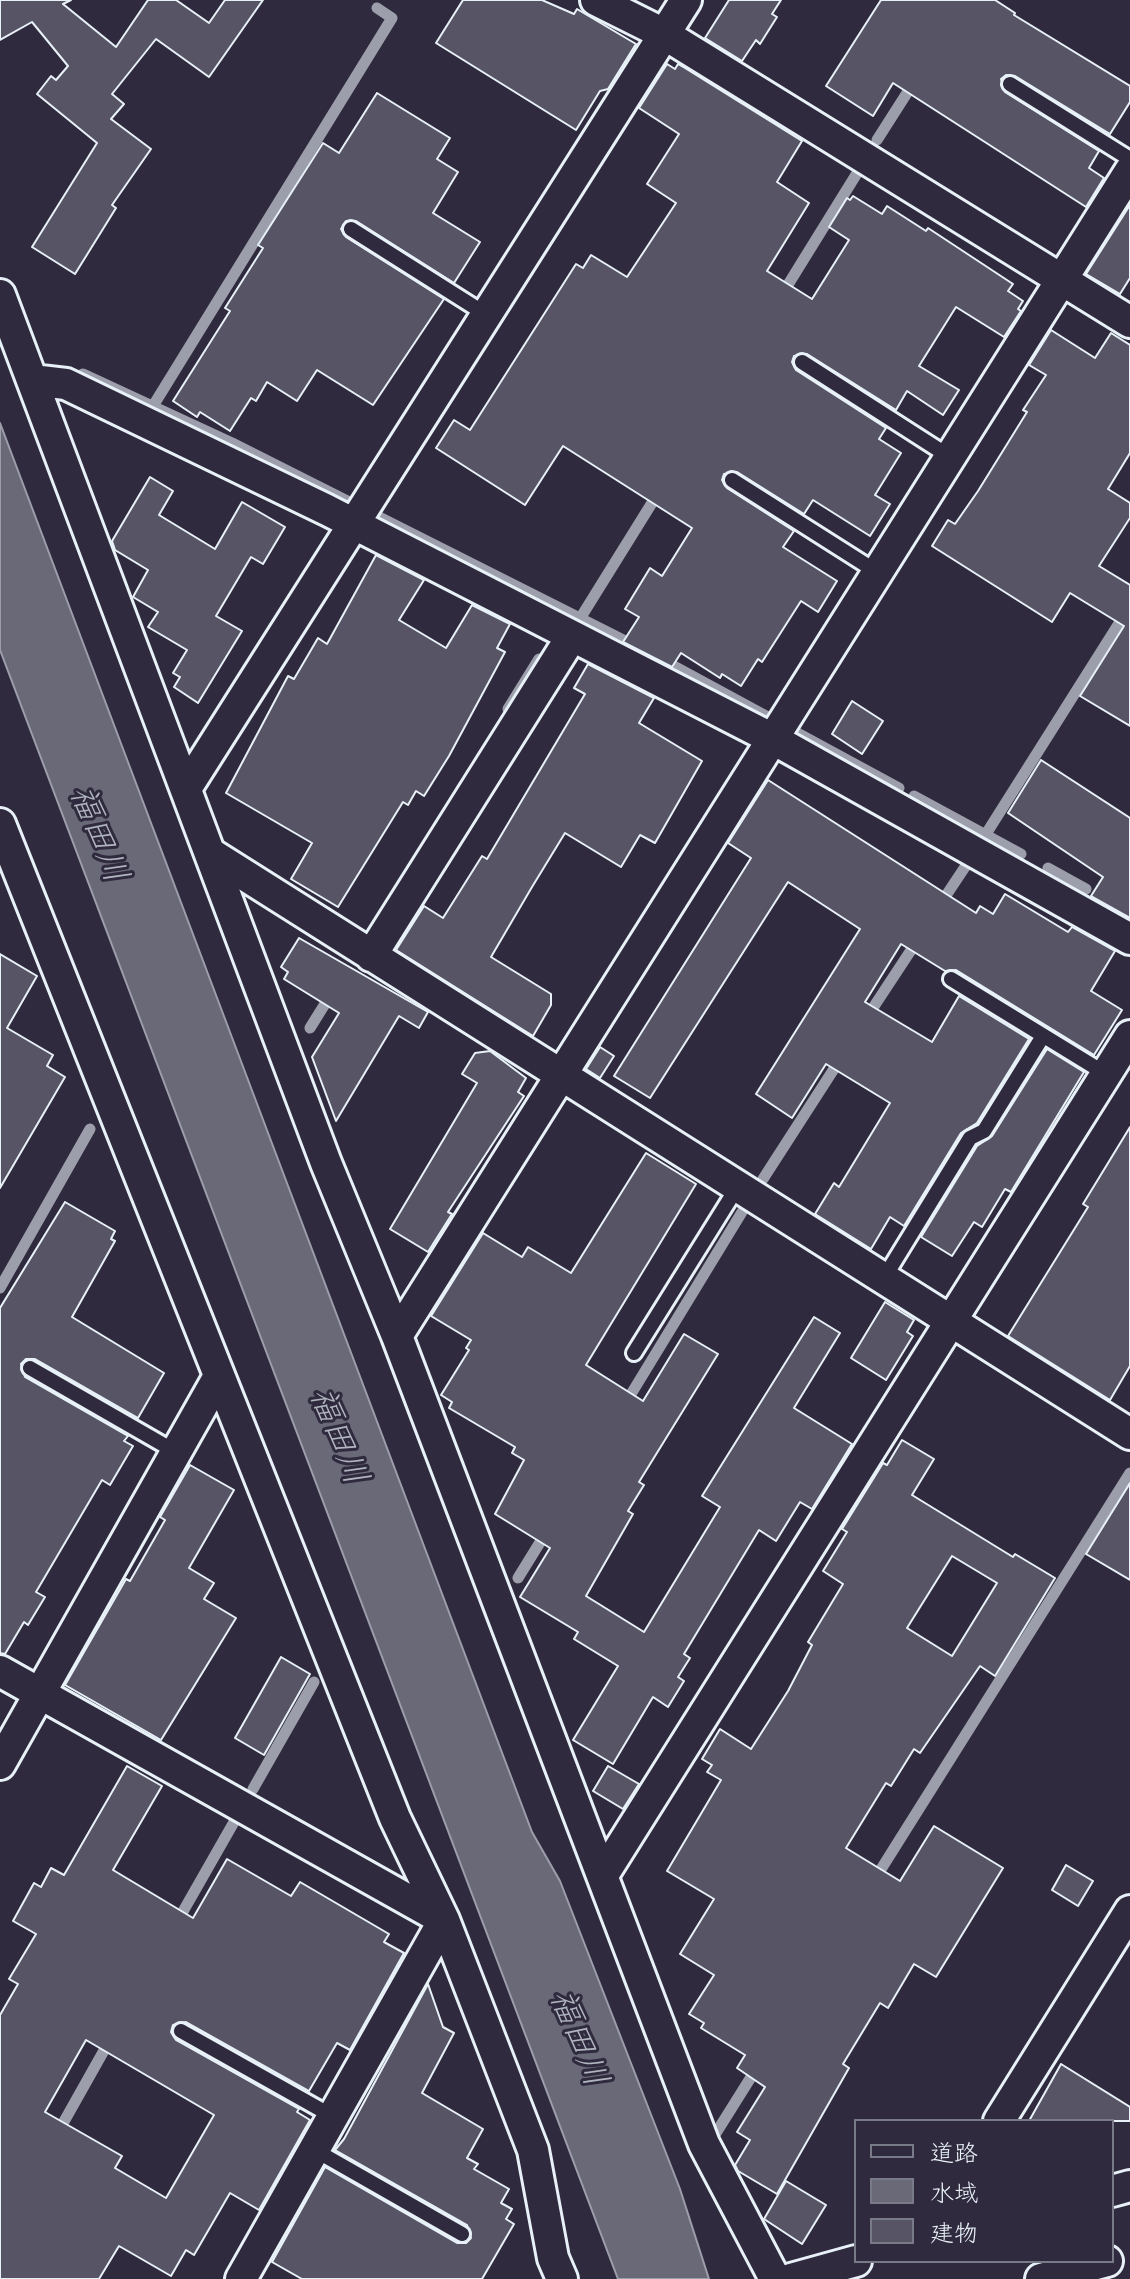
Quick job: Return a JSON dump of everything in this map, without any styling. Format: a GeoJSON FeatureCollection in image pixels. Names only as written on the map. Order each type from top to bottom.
{"type":"FeatureCollection","features":[{"type":"Feature","properties":{"kind":"street"},"geometry":{"type":"LineString","coordinates":[[596,0],[664,34],[1130,322]]}},
{"type":"Feature","properties":{"kind":"street"},"geometry":{"type":"LineString","coordinates":[[187,787],[686,0]]}},
{"type":"Feature","properties":{"kind":"street"},"geometry":{"type":"LineString","coordinates":[[397,1336],[1130,171]]}},
{"type":"Feature","properties":{"kind":"street"},"geometry":{"type":"LineString","coordinates":[[0,295],[213,855],[326,1163],[397,1336],[704,2144],[775,2279]]}},
{"type":"Feature","properties":{"kind":"street"},"geometry":{"type":"LineString","coordinates":[[32,380],[66,384],[360,515],[572,636],[778,731],[1130,939]]}},
{"type":"Feature","properties":{"kind":"street"},"geometry":{"type":"LineString","coordinates":[[371,956],[572,636]]}},
{"type":"Feature","properties":{"kind":"street"},"geometry":{"type":"LineString","coordinates":[[0,824],[395,1818],[444,1920],[533,2150],[553,2258],[562,2279]]}},
{"type":"Feature","properties":{"kind":"street"},"geometry":{"type":"LineString","coordinates":[[213,855],[1130,1434]]}},
{"type":"Feature","properties":{"kind":"street"},"geometry":{"type":"LineString","coordinates":[[603,1875],[1130,1036]]}},
{"type":"Feature","properties":{"kind":"street"},"geometry":{"type":"LineString","coordinates":[[0,1764],[219,1376]]}},
{"type":"Feature","properties":{"kind":"street"},"geometry":{"type":"LineString","coordinates":[[0,1671],[444,1920]]}},
{"type":"Feature","properties":{"kind":"street"},"geometry":{"type":"LineString","coordinates":[[1000,2119],[1130,1911]]}},
{"type":"Feature","properties":{"kind":"street"},"geometry":{"type":"LineString","coordinates":[[241,2279],[444,1920]]}},
{"type":"Feature","properties":{"kind":"street"},"geometry":{"type":"LineString","coordinates":[[791,2279],[854,2262]]}},
{"type":"Feature","properties":{"kind":"street"},"geometry":{"type":"LineString","coordinates":[[1041,2279],[1099,2263]]}},
{"type":"Feature","properties":{"kind":"lane"},"geometry":{"type":"LineString","coordinates":[[1010,84],[1130,159]]}},
{"type":"Feature","properties":{"kind":"lane"},"geometry":{"type":"LineString","coordinates":[[351,229],[487,315]]}},
{"type":"Feature","properties":{"kind":"lane"},"geometry":{"type":"LineString","coordinates":[[802,362],[950,457]]}},
{"type":"Feature","properties":{"kind":"lane"},"geometry":{"type":"LineString","coordinates":[[732,480],[877,572]]}},
{"type":"Feature","properties":{"kind":"lane"},"geometry":{"type":"LineString","coordinates":[[951,979],[1106,1074]]}},
{"type":"Feature","properties":{"kind":"lane"},"geometry":{"type":"LineString","coordinates":[[884,1278],[970,1138],[984,1131],[1043,1036]]}},
{"type":"Feature","properties":{"kind":"lane"},"geometry":{"type":"LineString","coordinates":[[634,1353],[738,1186]]}},
{"type":"Feature","properties":{"kind":"lane"},"geometry":{"type":"LineString","coordinates":[[30,1368],[176,1452]]}},
{"type":"Feature","properties":{"kind":"lane"},"geometry":{"type":"LineString","coordinates":[[181,2031],[332,2116]]}},
{"type":"Feature","properties":{"kind":"lane"},"geometry":{"type":"LineString","coordinates":[[313,2149],[462,2234]]}},
{"type":"Feature","properties":{"kind":"water","name":"福田川"},"geometry":{"type":"Polygon","coordinates":[[[0,423],[532,1832],[560,1881],[680,2189],[709,2279],[618,2279],[0,650],[0,423]]]}},
{"type":"Feature","properties":{"kind":"building"},"geometry":{"type":"Polygon","coordinates":[[[0,0],[71,0],[63,4],[116,47],[148,0],[176,0],[209,23],[225,0],[263,0],[209,77],[156,39],[112,94],[124,104],[111,119],[151,149],[112,205],[116,208],[75,274],[32,247],[97,143],[37,94],[51,76],[56,80],[68,66],[32,22],[0,40],[0,0]]]}},
{"type":"Feature","properties":{"kind":"building"},"geometry":{"type":"Polygon","coordinates":[[[463,0],[542,0],[574,14],[577,9],[636,44],[608,89],[600,91],[576,130],[436,43],[463,0]]]}},
{"type":"Feature","properties":{"kind":"building"},"geometry":{"type":"Polygon","coordinates":[[[729,0],[781,0],[772,14],[777,17],[760,44],[756,40],[742,61],[705,38],[729,0]]]}},
{"type":"Feature","properties":{"kind":"building"},"geometry":{"type":"Polygon","coordinates":[[[881,0],[995,0],[1014,15],[1130,86],[1130,102],[1110,134],[1015,76],[1006,75],[1001,79],[1005,92],[1099,151],[1089,168],[1104,178],[1086,207],[893,83],[873,116],[826,86],[881,0]]]}},
{"type":"Feature","properties":{"kind":"building"},"geometry":{"type":"Polygon","coordinates":[[[667,64],[675,69],[678,64],[802,141],[777,182],[809,203],[767,271],[812,299],[849,240],[829,227],[847,198],[850,200],[853,196],[882,214],[887,206],[926,231],[928,228],[1013,284],[1008,291],[1023,301],[1018,309],[1021,311],[1004,337],[956,307],[919,366],[959,390],[943,415],[907,391],[896,410],[807,354],[794,356],[792,362],[796,370],[886,428],[879,439],[901,453],[875,495],[890,504],[870,536],[813,500],[804,514],[737,472],[724,474],[722,480],[727,488],[794,531],[783,547],[837,581],[818,612],[801,601],[762,662],[758,659],[741,686],[722,674],[720,678],[681,653],[672,667],[623,642],[639,617],[625,609],[650,568],[662,576],[692,528],[563,446],[525,505],[436,448],[454,420],[470,430],[576,264],[583,268],[591,255],[627,277],[676,203],[647,184],[679,134],[639,108],[667,64]]]}},
{"type":"Feature","properties":{"kind":"building"},"geometry":{"type":"Polygon","coordinates":[[[377,93],[450,138],[437,159],[458,172],[433,213],[480,242],[454,283],[356,221],[346,221],[341,229],[346,237],[444,299],[373,405],[317,370],[297,401],[267,382],[256,401],[251,398],[230,431],[200,412],[197,417],[173,401],[230,311],[225,308],[263,248],[258,245],[323,143],[339,153],[377,93]]]}},
{"type":"Feature","properties":{"kind":"building"},"geometry":{"type":"Polygon","coordinates":[[[1130,205],[1130,278],[1120,294],[1086,274],[1130,205]]]}},
{"type":"Feature","properties":{"kind":"building"},"geometry":{"type":"Polygon","coordinates":[[[1051,330],[1095,358],[1111,333],[1130,345],[1130,453],[1108,489],[1130,503],[1130,518],[1099,566],[1130,585],[1130,726],[1080,696],[1124,626],[1070,593],[1052,622],[932,546],[948,520],[955,524],[1027,412],[1023,410],[1046,375],[1029,365],[1051,330]]]}},
{"type":"Feature","properties":{"kind":"building"},"geometry":{"type":"Polygon","coordinates":[[[150,477],[173,491],[159,515],[215,549],[242,502],[285,527],[263,564],[251,557],[216,616],[242,631],[198,703],[174,687],[180,677],[173,673],[187,650],[148,627],[158,612],[133,597],[148,570],[115,550],[112,541],[150,477]]]}},
{"type":"Feature","properties":{"kind":"building"},"geometry":{"type":"Polygon","coordinates":[[[376,555],[424,580],[399,620],[446,648],[472,605],[510,624],[497,648],[505,652],[449,756],[424,796],[416,791],[408,805],[403,802],[338,907],[291,879],[312,843],[226,793],[288,676],[294,679],[318,638],[327,644],[376,555]]]}},
{"type":"Feature","properties":{"kind":"building"},"geometry":{"type":"Polygon","coordinates":[[[588,664],[654,698],[639,723],[702,761],[655,843],[640,835],[621,867],[565,833],[491,957],[551,994],[551,1005],[533,1036],[396,950],[424,906],[443,918],[482,856],[487,859],[585,694],[574,688],[588,664]]]}},
{"type":"Feature","properties":{"kind":"building"},"geometry":{"type":"Polygon","coordinates":[[[852,701],[883,721],[862,754],[832,734],[852,701]]]}},
{"type":"Feature","properties":{"kind":"building"},"geometry":{"type":"Polygon","coordinates":[[[1041,760],[1130,818],[1130,918],[1091,896],[1103,877],[1008,813],[1041,760]]]}},
{"type":"Feature","properties":{"kind":"building"},"geometry":{"type":"Polygon","coordinates":[[[768,780],[976,913],[980,906],[993,914],[1005,894],[1068,932],[1072,927],[1115,951],[1091,991],[1122,1010],[1094,1055],[956,970],[945,971],[901,944],[865,1002],[932,1042],[959,996],[1029,1039],[977,1123],[961,1133],[904,1226],[890,1217],[871,1249],[815,1214],[834,1183],[839,1187],[890,1103],[826,1064],[792,1118],[756,1094],[860,929],[788,882],[650,1098],[614,1076],[751,858],[728,843],[768,780]]]}},
{"type":"Feature","properties":{"kind":"building"},"geometry":{"type":"Polygon","coordinates":[[[299,938],[428,1012],[419,1028],[399,1016],[336,1121],[312,1057],[339,1013],[284,979],[288,972],[281,967],[299,938]]]}},
{"type":"Feature","properties":{"kind":"building"},"geometry":{"type":"Polygon","coordinates":[[[0,954],[37,976],[7,1028],[53,1055],[47,1066],[65,1077],[0,1188],[0,954]]]}},
{"type":"Feature","properties":{"kind":"building"},"geometry":{"type":"Polygon","coordinates":[[[600,1047],[614,1056],[600,1078],[586,1069],[600,1047]]]}},
{"type":"Feature","properties":{"kind":"building"},"geometry":{"type":"Polygon","coordinates":[[[1047,1049],[1084,1072],[1011,1192],[1005,1189],[982,1227],[974,1222],[952,1256],[921,1237],[977,1146],[992,1136],[1047,1049]]]}},
{"type":"Feature","properties":{"kind":"building"},"geometry":{"type":"Polygon","coordinates":[[[490,1051],[526,1078],[518,1092],[524,1096],[448,1212],[452,1214],[428,1252],[390,1229],[477,1083],[462,1074],[475,1053],[490,1051]]]}},
{"type":"Feature","properties":{"kind":"building"},"geometry":{"type":"Polygon","coordinates":[[[1130,1127],[1130,1366],[1110,1400],[1008,1336],[1088,1207],[1083,1204],[1130,1127]]]}},
{"type":"Feature","properties":{"kind":"building"},"geometry":{"type":"Polygon","coordinates":[[[646,1153],[696,1184],[586,1365],[643,1401],[684,1334],[718,1354],[639,1482],[644,1485],[628,1511],[633,1514],[586,1596],[644,1632],[720,1507],[702,1496],[814,1317],[840,1333],[794,1408],[852,1444],[812,1509],[800,1502],[776,1541],[759,1530],[684,1654],[690,1658],[678,1677],[684,1681],[668,1707],[653,1697],[613,1764],[573,1740],[618,1666],[574,1639],[578,1632],[520,1597],[550,1548],[495,1514],[524,1460],[512,1453],[515,1447],[449,1408],[452,1402],[441,1395],[469,1350],[466,1348],[471,1340],[431,1316],[483,1233],[522,1257],[528,1247],[571,1273],[646,1153]]]}},
{"type":"Feature","properties":{"kind":"building"},"geometry":{"type":"Polygon","coordinates":[[[65,1202],[115,1231],[111,1239],[115,1241],[72,1317],[164,1373],[138,1418],[35,1359],[26,1359],[21,1364],[25,1377],[128,1436],[124,1441],[133,1446],[110,1485],[102,1480],[36,1592],[45,1597],[28,1625],[24,1622],[5,1654],[0,1653],[0,1308],[65,1202]]]}},
{"type":"Feature","properties":{"kind":"building"},"geometry":{"type":"Polygon","coordinates":[[[885,1302],[914,1320],[907,1332],[913,1336],[886,1380],[851,1358],[885,1302]]]}},
{"type":"Feature","properties":{"kind":"building"},"geometry":{"type":"Polygon","coordinates":[[[902,1440],[934,1459],[912,1495],[1013,1557],[1015,1554],[1055,1578],[995,1676],[980,1666],[920,1753],[914,1749],[891,1786],[886,1783],[846,1848],[900,1881],[934,1826],[1003,1868],[936,1977],[914,1964],[888,2008],[880,2003],[843,2064],[849,2068],[777,2194],[738,2171],[735,2165],[750,2140],[737,2132],[765,2087],[737,2068],[745,2055],[701,2028],[704,2023],[689,2014],[714,1975],[680,1954],[714,1899],[667,1871],[721,1780],[707,1772],[712,1765],[702,1759],[720,1729],[751,1749],[788,1691],[812,1645],[808,1642],[843,1584],[823,1571],[847,1532],[842,1529],[883,1463],[887,1465],[902,1440]],[[952,1556],[907,1628],[952,1656],[997,1583],[952,1556]]]}},
{"type":"Feature","properties":{"kind":"building"},"geometry":{"type":"Polygon","coordinates":[[[190,1465],[234,1490],[189,1568],[214,1583],[204,1599],[236,1618],[161,1740],[65,1685],[126,1579],[130,1581],[165,1520],[160,1517],[190,1465]]]}},
{"type":"Feature","properties":{"kind":"building"},"geometry":{"type":"Polygon","coordinates":[[[1130,1483],[1130,1580],[1086,1554],[1130,1483]]]}},
{"type":"Feature","properties":{"kind":"building"},"geometry":{"type":"Polygon","coordinates":[[[281,1657],[310,1674],[264,1755],[235,1738],[281,1657]]]}},
{"type":"Feature","properties":{"kind":"building"},"geometry":{"type":"Polygon","coordinates":[[[127,1766],[162,1786],[113,1870],[193,1918],[227,1859],[291,1896],[300,1882],[389,1934],[384,1942],[404,1953],[350,2050],[337,2043],[309,2091],[186,2022],[173,2025],[171,2032],[176,2040],[299,2109],[297,2112],[310,2120],[259,2210],[230,2193],[194,2255],[186,2250],[171,2276],[119,2246],[99,2279],[0,2279],[0,2015],[18,1984],[9,1979],[36,1934],[13,1921],[34,1883],[41,1887],[51,1868],[64,1875],[127,1766]],[[86,2040],[45,2112],[122,2156],[115,2168],[166,2198],[214,2115],[86,2040]]]}},
{"type":"Feature","properties":{"kind":"building"},"geometry":{"type":"Polygon","coordinates":[[[608,1766],[639,1784],[623,1809],[593,1791],[608,1766]]]}},
{"type":"Feature","properties":{"kind":"building"},"geometry":{"type":"Polygon","coordinates":[[[1066,1865],[1093,1881],[1078,1906],[1052,1890],[1066,1865]]]}},
{"type":"Feature","properties":{"kind":"building"},"geometry":{"type":"Polygon","coordinates":[[[428,1984],[443,2027],[454,2033],[422,2093],[483,2129],[467,2158],[478,2164],[474,2169],[509,2189],[501,2203],[512,2209],[506,2219],[514,2224],[482,2279],[302,2279],[272,2262],[325,2167],[457,2243],[466,2243],[471,2238],[467,2225],[335,2150],[344,2139],[428,1984]]]}},
{"type":"Feature","properties":{"kind":"building"},"geometry":{"type":"Polygon","coordinates":[[[1061,2064],[1130,2107],[1130,2121],[1030,2119],[1061,2064]]]}},
{"type":"Feature","properties":{"kind":"building"},"geometry":{"type":"Polygon","coordinates":[[[786,2181],[826,2205],[802,2244],[764,2219],[786,2181]]]}},
{"type":"Feature","properties":{"kind":"waterway"},"geometry":{"type":"LineString","coordinates":[[153,406],[392,18],[377,8]]}},
{"type":"Feature","properties":{"kind":"waterway"},"geometry":{"type":"LineString","coordinates":[[877,140],[914,82]]}},
{"type":"Feature","properties":{"kind":"waterway"},"geometry":{"type":"LineString","coordinates":[[781,296],[859,170]]}},
{"type":"Feature","properties":{"kind":"waterway"},"geometry":{"type":"LineString","coordinates":[[83,374],[232,443],[635,646]]}},
{"type":"Feature","properties":{"kind":"waterway"},"geometry":{"type":"LineString","coordinates":[[581,617],[660,490]]}},
{"type":"Feature","properties":{"kind":"waterway"},"geometry":{"type":"LineString","coordinates":[[986,834],[1130,606]]}},
{"type":"Feature","properties":{"kind":"waterway"},"geometry":{"type":"LineString","coordinates":[[508,709],[539,659]]}},
{"type":"Feature","properties":{"kind":"waterway"},"geometry":{"type":"LineString","coordinates":[[661,659],[899,788]]}},
{"type":"Feature","properties":{"kind":"waterway"},"geometry":{"type":"LineString","coordinates":[[914,796],[1021,854]]}},
{"type":"Feature","properties":{"kind":"waterway"},"geometry":{"type":"LineString","coordinates":[[939,906],[971,858]]}},
{"type":"Feature","properties":{"kind":"waterway"},"geometry":{"type":"LineString","coordinates":[[1048,868],[1086,889]]}},
{"type":"Feature","properties":{"kind":"waterway"},"geometry":{"type":"LineString","coordinates":[[867,1017],[919,938]]}},
{"type":"Feature","properties":{"kind":"waterway"},"geometry":{"type":"LineString","coordinates":[[310,1028],[333,991]]}},
{"type":"Feature","properties":{"kind":"waterway"},"geometry":{"type":"LineString","coordinates":[[763,1179],[841,1058]]}},
{"type":"Feature","properties":{"kind":"waterway"},"geometry":{"type":"LineString","coordinates":[[0,1288],[90,1129]]}},
{"type":"Feature","properties":{"kind":"waterway"},"geometry":{"type":"LineString","coordinates":[[625,1404],[742,1212]]}},
{"type":"Feature","properties":{"kind":"waterway"},"geometry":{"type":"LineString","coordinates":[[873,1882],[1130,1473]]}},
{"type":"Feature","properties":{"kind":"waterway"},"geometry":{"type":"LineString","coordinates":[[518,1578],[547,1531]]}},
{"type":"Feature","properties":{"kind":"waterway"},"geometry":{"type":"LineString","coordinates":[[253,1789],[314,1682]]}},
{"type":"Feature","properties":{"kind":"waterway"},"geometry":{"type":"LineString","coordinates":[[177,1922],[234,1822]]}},
{"type":"Feature","properties":{"kind":"waterway"},"geometry":{"type":"LineString","coordinates":[[57,2134],[111,2038]]}},
{"type":"Feature","properties":{"kind":"waterway"},"geometry":{"type":"LineString","coordinates":[[716,2133],[758,2066]]}}]}
